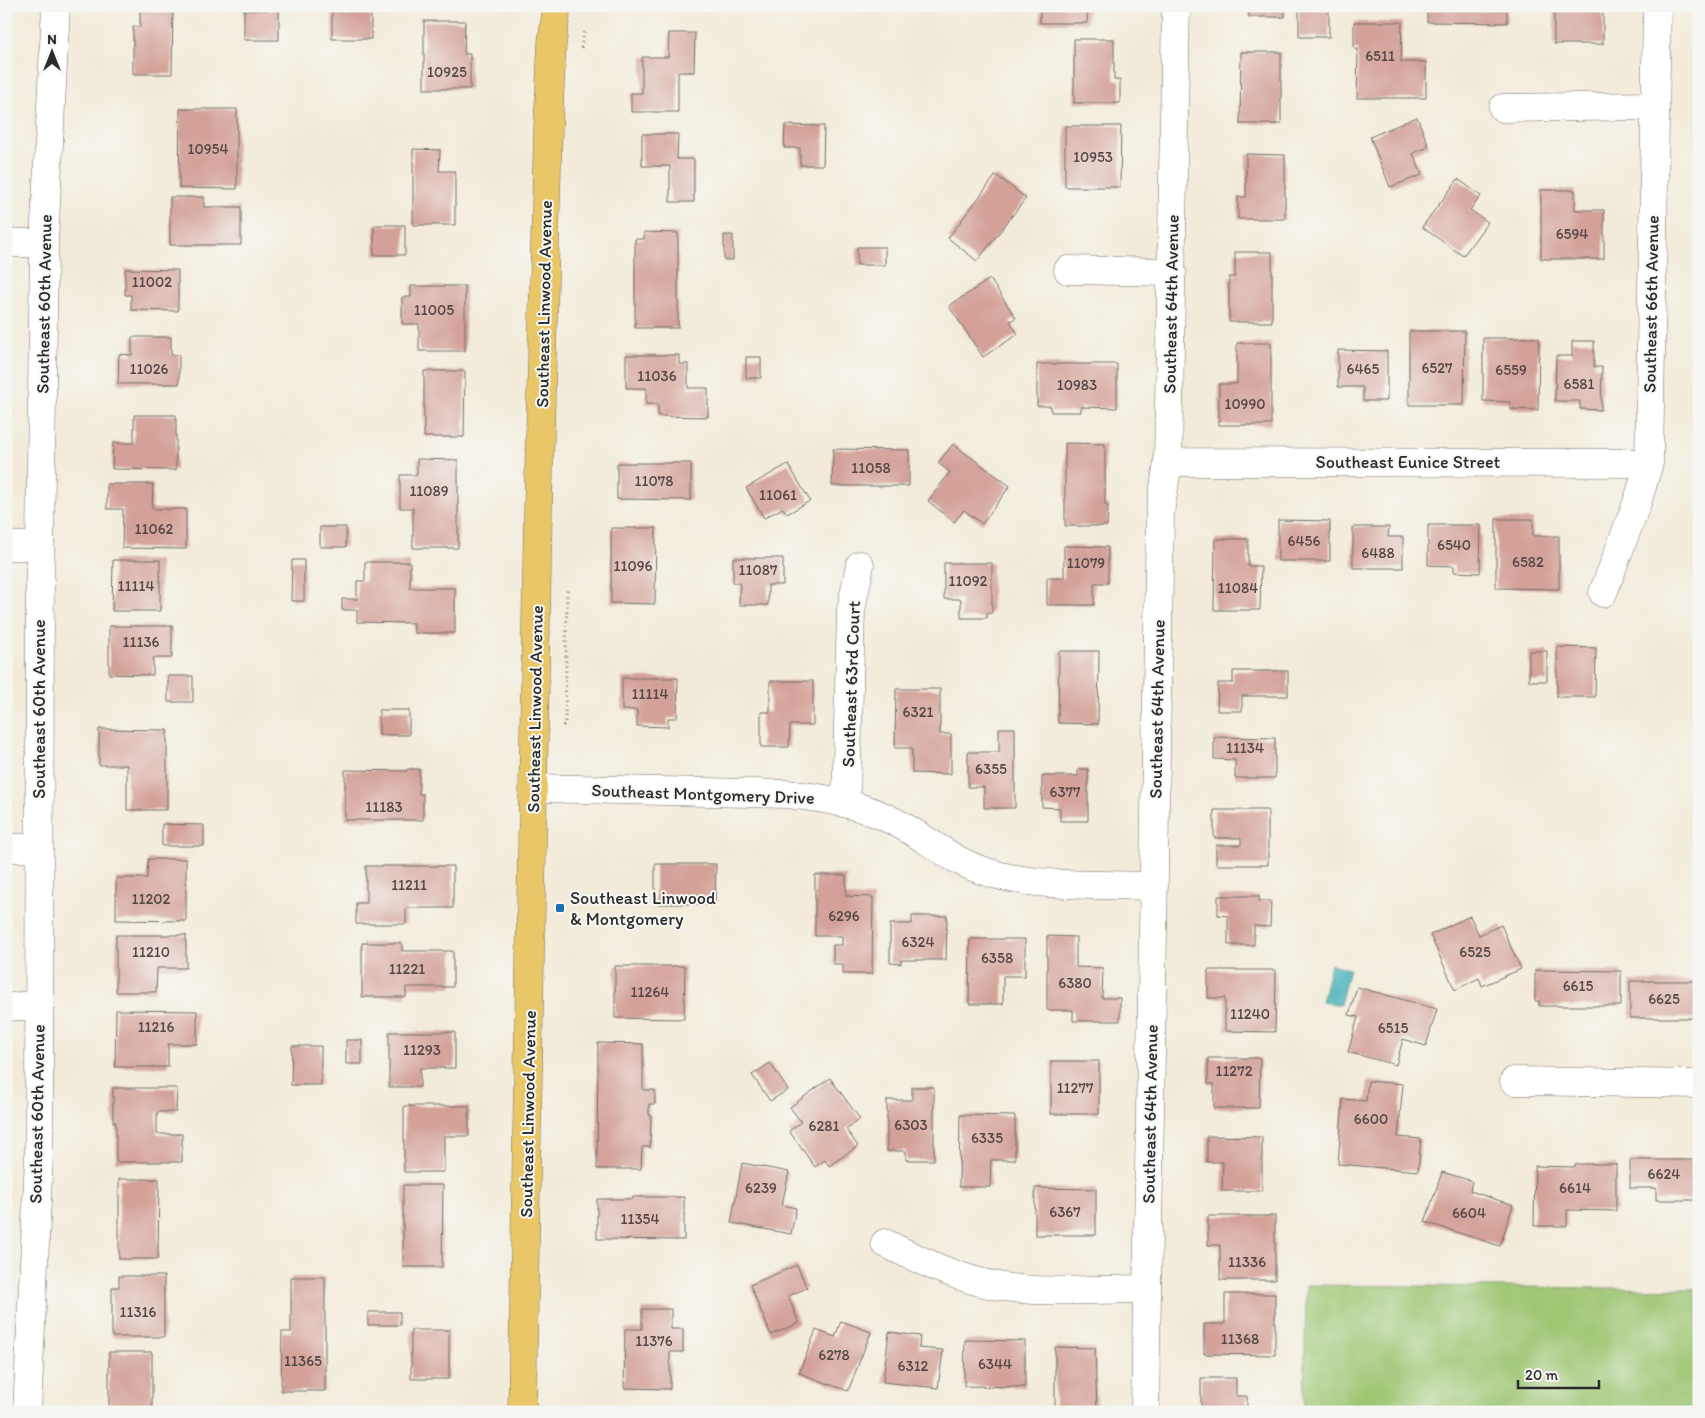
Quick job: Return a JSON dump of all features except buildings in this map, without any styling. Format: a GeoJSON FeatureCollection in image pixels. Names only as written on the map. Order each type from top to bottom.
{"type":"FeatureCollection","features":[{"type":"Feature","properties":{"kind":"main road","name":"Southeast Linwood Avenue"},"geometry":{"type":"LineString","coordinates":[[522,1412],[548,128],[552,43],[558,6]]}},
{"type":"Feature","properties":{"kind":"street","name":"Southeast 60th Avenue"},"geometry":{"type":"LineString","coordinates":[[27,1412],[39,1157],[40,546],[44,243],[56,6]]}},
{"type":"Feature","properties":{"kind":"street","name":"Southeast 64th Avenue"},"geometry":{"type":"LineString","coordinates":[[1145,1412],[1160,513],[1168,462],[1176,6]]}},
{"type":"Feature","properties":{"kind":"street","name":"Southeast 66th Avenue"},"geometry":{"type":"LineString","coordinates":[[1603,593],[1638,500],[1648,463],[1657,6]]}},
{"type":"Feature","properties":{"kind":"street"},"geometry":{"type":"LineString","coordinates":[[1504,108],[1654,106]]}},
{"type":"Feature","properties":{"kind":"street"},"geometry":{"type":"LineString","coordinates":[[6,242],[44,243]]}},
{"type":"Feature","properties":{"kind":"street"},"geometry":{"type":"LineString","coordinates":[[1068,270],[1172,272]]}},
{"type":"Feature","properties":{"kind":"street","name":"Southeast Eunice Street"},"geometry":{"type":"LineString","coordinates":[[1168,462],[1648,463]]}},
{"type":"Feature","properties":{"kind":"street"},"geometry":{"type":"LineString","coordinates":[[6,546],[40,546]]}},
{"type":"Feature","properties":{"kind":"street","name":"Southeast 63rd Court"},"geometry":{"type":"LineString","coordinates":[[846,802],[851,610],[860,565]]}},
{"type":"Feature","properties":{"kind":"street","name":"Southeast Montgomery Drive"},"geometry":{"type":"LineString","coordinates":[[534,788],[787,794],[846,802],[895,822],[957,861],[987,872],[1019,880],[1154,886]]}},
{"type":"Feature","properties":{"kind":"street"},"geometry":{"type":"LineString","coordinates":[[6,848],[39,848]]}},
{"type":"Feature","properties":{"kind":"street"},"geometry":{"type":"LineString","coordinates":[[6,1007],[39,1006]]}},
{"type":"Feature","properties":{"kind":"street"},"geometry":{"type":"LineString","coordinates":[[1514,1081],[1699,1084]]}},
{"type":"Feature","properties":{"kind":"street"},"geometry":{"type":"LineString","coordinates":[[885,1243],[923,1262],[963,1277],[999,1286],[1147,1290]]}},
{"type":"Feature","properties":{"kind":"green space"},"geometry":{"type":"Polygon","coordinates":[[[1306,1285],[1699,1289],[1699,1412],[1304,1412],[1306,1285]]]}},
{"type":"Feature","properties":{"kind":"water"},"geometry":{"type":"Polygon","coordinates":[[[1331,964],[1349,969],[1340,1005],[1322,1001],[1331,964]]]}},
{"type":"Feature","properties":{"kind":"place","name":"Southeast Linwood & Montgomery"},"geometry":{"type":"Point","coordinates":[560,908]}}]}
